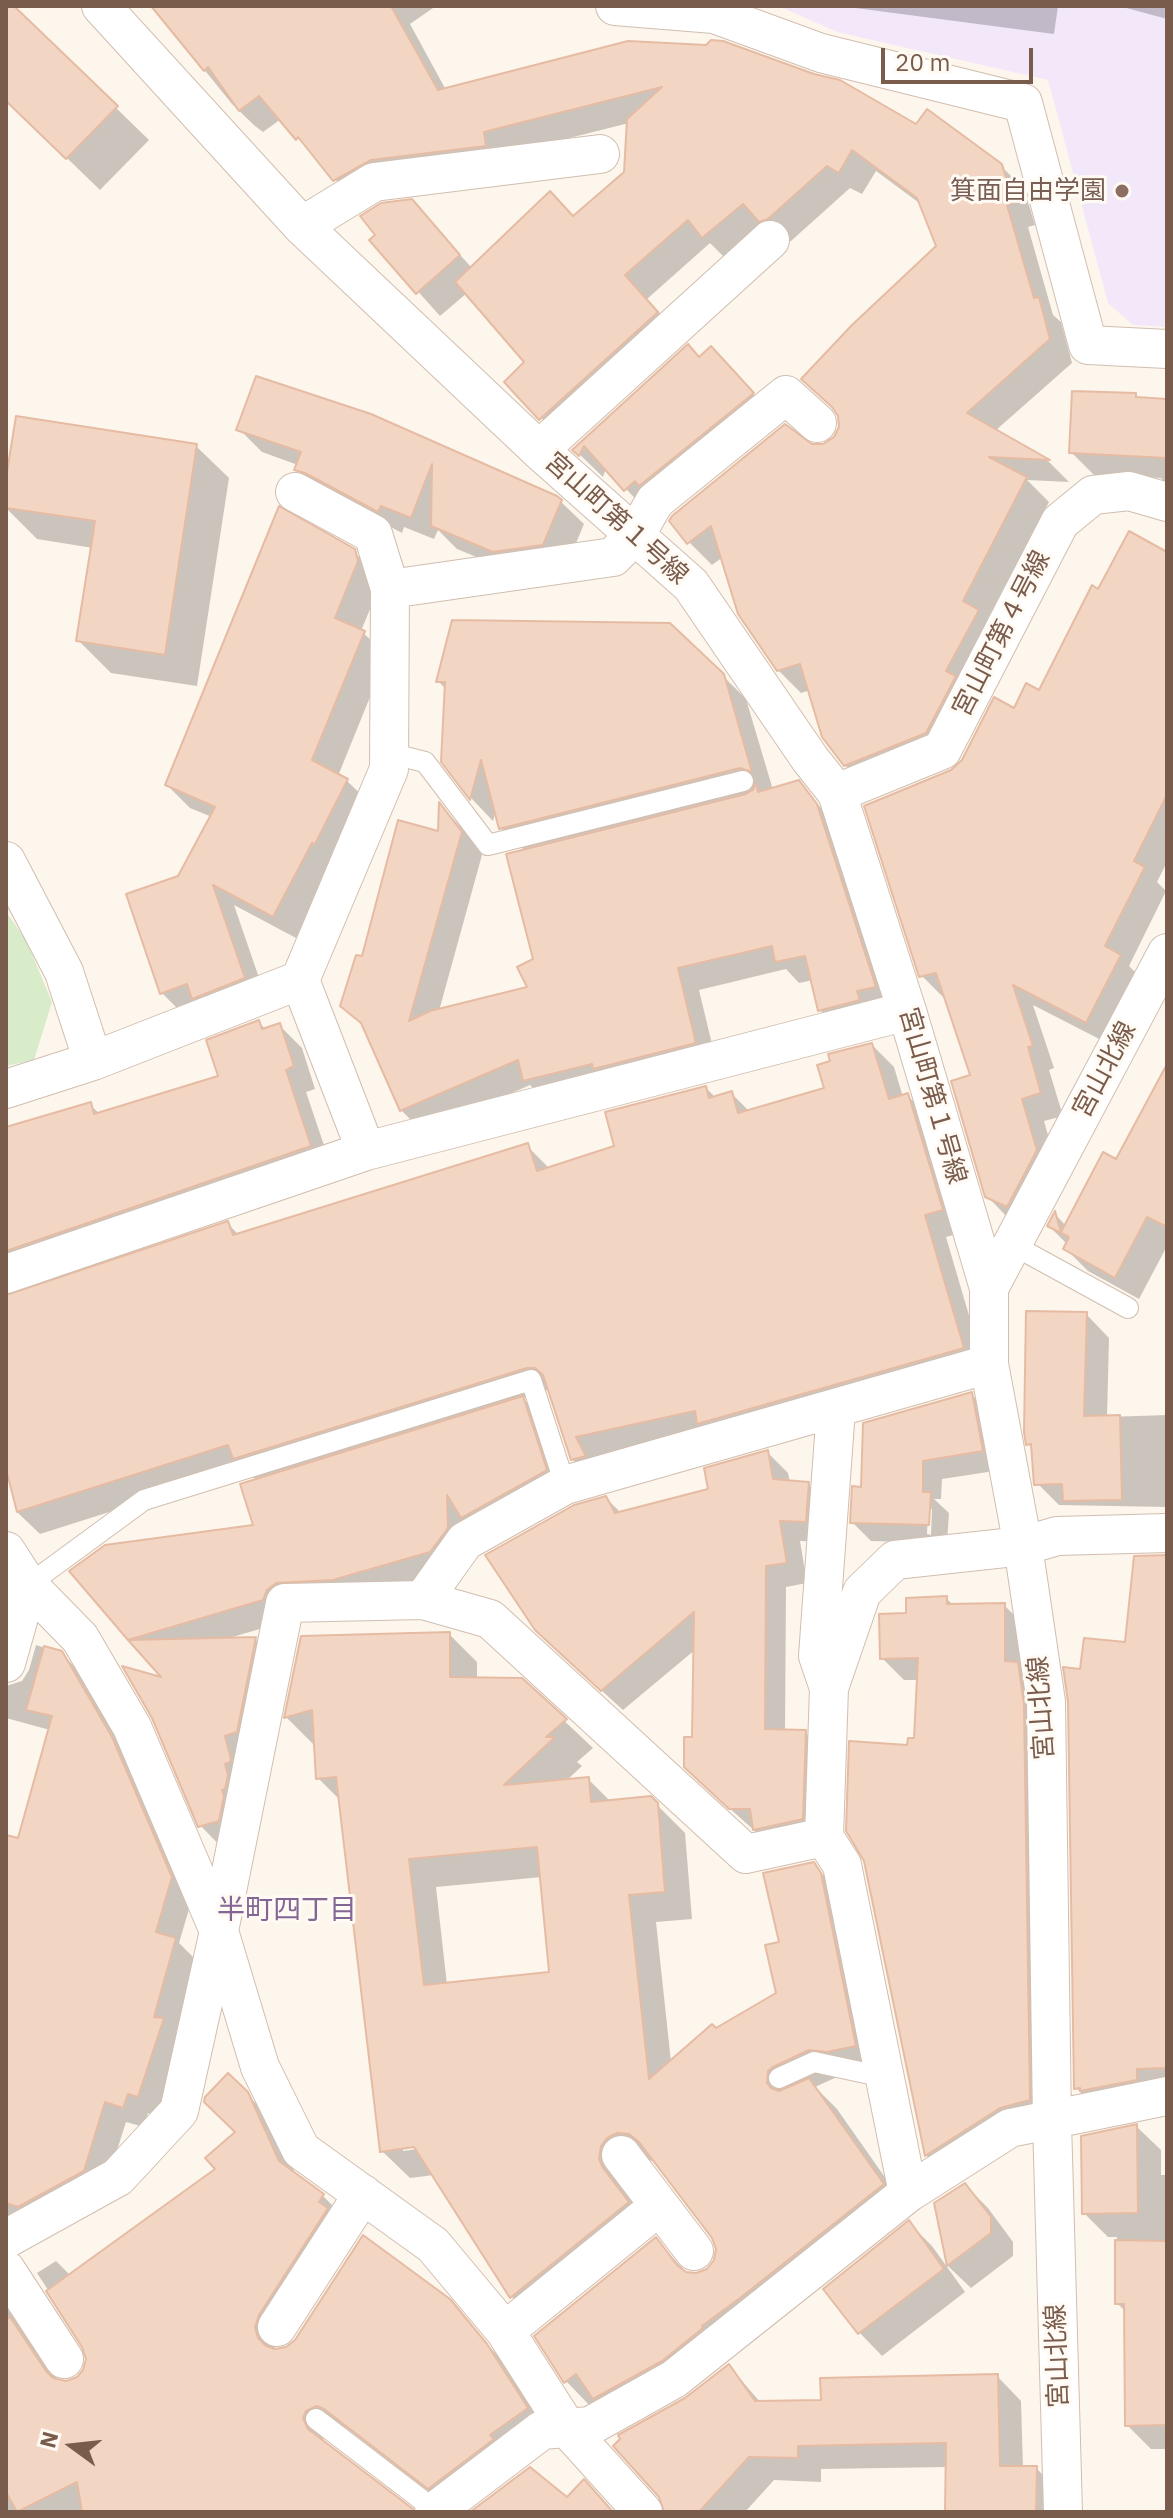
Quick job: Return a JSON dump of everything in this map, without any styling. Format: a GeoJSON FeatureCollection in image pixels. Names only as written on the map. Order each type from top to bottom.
{"type":"FeatureCollection","features":[{"type":"Feature","properties":{"kind":"street","name":"宮山町第１号線"},"geometry":{"type":"LineString","coordinates":[[101,6],[302,226],[539,450],[691,585],[811,762],[837,793],[907,1011],[989,1288]]}},
{"type":"Feature","properties":{"kind":"street"},"geometry":{"type":"LineString","coordinates":[[615,6],[714,14],[821,53],[1023,103],[1088,345],[1167,349]]}},
{"type":"Feature","properties":{"kind":"street"},"geometry":{"type":"LineString","coordinates":[[302,226],[374,182],[600,154]]}},
{"type":"Feature","properties":{"kind":"street"},"geometry":{"type":"LineString","coordinates":[[539,450],[770,240]]}},
{"type":"Feature","properties":{"kind":"street"},"geometry":{"type":"LineString","coordinates":[[390,589],[613,557],[636,534],[655,501],[786,395],[817,423]]}},
{"type":"Feature","properties":{"kind":"street","name":"宮山町第４号線"},"geometry":{"type":"LineString","coordinates":[[837,793],[942,750],[1060,522],[1093,495],[1129,491],[1167,502]]}},
{"type":"Feature","properties":{"kind":"street"},"geometry":{"type":"LineString","coordinates":[[295,492],[373,534],[390,589],[389,769],[300,980],[366,1151]]}},
{"type":"Feature","properties":{"kind":"street"},"geometry":{"type":"LineString","coordinates":[[6,861],[64,972],[93,1061]]}},
{"type":"Feature","properties":{"kind":"street","name":"宮山北線"},"geometry":{"type":"LineString","coordinates":[[1063,2512],[1052,2121],[1046,1702],[1023,1546],[989,1364],[989,1288],[1167,953]]}},
{"type":"Feature","properties":{"kind":"street"},"geometry":{"type":"LineString","coordinates":[[6,1089],[93,1061],[300,980]]}},
{"type":"Feature","properties":{"kind":"street"},"geometry":{"type":"LineString","coordinates":[[6,1274],[366,1151],[907,1011]]}},
{"type":"Feature","properties":{"kind":"street"},"geometry":{"type":"LineString","coordinates":[[423,1600],[465,1541],[565,1485],[989,1364]]}},
{"type":"Feature","properties":{"kind":"street"},"geometry":{"type":"LineString","coordinates":[[829,1688],[818,1656],[836,1409]]}},
{"type":"Feature","properties":{"kind":"street"},"geometry":{"type":"LineString","coordinates":[[908,2193],[842,1865],[824,1837],[829,1688],[862,1592],[895,1560],[1023,1546],[1057,1536],[1167,1533]]}},
{"type":"Feature","properties":{"kind":"street"},"geometry":{"type":"LineString","coordinates":[[6,1551],[28,1585],[80,1638],[132,1727],[219,1931],[260,2067],[301,2150],[433,2245],[505,2331],[567,2428],[643,2512]]}},
{"type":"Feature","properties":{"kind":"street"},"geometry":{"type":"LineString","coordinates":[[6,1663],[28,1585]]}},
{"type":"Feature","properties":{"kind":"street"},"geometry":{"type":"LineString","coordinates":[[6,2239],[118,2177],[179,2111],[285,1603],[423,1600],[490,1619],[746,1854],[824,1837]]}},
{"type":"Feature","properties":{"kind":"street"},"geometry":{"type":"LineString","coordinates":[[435,2511],[542,2430],[590,2426],[674,2379],[908,2193],[1010,2128],[1167,2096]]}},
{"type":"Feature","properties":{"kind":"street"},"geometry":{"type":"LineString","coordinates":[[621,2155],[694,2251]]}},
{"type":"Feature","properties":{"kind":"street"},"geometry":{"type":"LineString","coordinates":[[277,2327],[363,2194]]}},
{"type":"Feature","properties":{"kind":"street"},"geometry":{"type":"LineString","coordinates":[[505,2331],[658,2207]]}},
{"type":"Feature","properties":{"kind":"street"},"geometry":{"type":"LineString","coordinates":[[6,2270],[64,2359]]}},
{"type":"Feature","properties":{"kind":"lane"},"geometry":{"type":"LineString","coordinates":[[389,753],[425,762],[488,845],[743,781]]}},
{"type":"Feature","properties":{"kind":"lane"},"geometry":{"type":"LineString","coordinates":[[1013,1245],[1128,1308]]}},
{"type":"Feature","properties":{"kind":"lane"},"geometry":{"type":"LineString","coordinates":[[28,1585],[144,1500],[531,1380],[565,1485]]}},
{"type":"Feature","properties":{"kind":"lane"},"geometry":{"type":"LineString","coordinates":[[779,2078],[814,2062],[884,2077]]}},
{"type":"Feature","properties":{"kind":"lane"},"geometry":{"type":"LineString","coordinates":[[316,2419],[435,2511]]}},
{"type":"Feature","properties":{"kind":"shaded area","name":"箕面自由学園"},"geometry":{"type":"Polygon","coordinates":[[[779,6],[1167,6],[1167,327],[1133,325],[1108,303],[1048,80],[837,32],[779,6]]]}},
{"type":"Feature","properties":{"kind":"green space"},"geometry":{"type":"Polygon","coordinates":[[[6,912],[26,940],[52,1002],[34,1060],[6,1066],[6,912]]]}},
{"type":"Feature","properties":{"kind":"building"},"geometry":{"type":"Polygon","coordinates":[[[6,6],[14,6],[118,106],[66,159],[6,101],[6,6]]]}},
{"type":"Feature","properties":{"kind":"building"},"geometry":{"type":"Polygon","coordinates":[[[151,6],[391,6],[438,90],[628,41],[706,45],[711,40],[723,41],[814,74],[840,80],[916,124],[927,109],[1002,164],[1013,203],[1007,205],[1034,298],[1039,297],[1050,339],[967,413],[1050,460],[989,457],[1027,477],[963,601],[979,610],[946,671],[956,676],[926,733],[844,766],[822,737],[800,664],[777,671],[738,614],[711,526],[687,544],[669,521],[785,424],[812,444],[823,444],[834,437],[839,427],[838,416],[801,379],[852,325],[936,246],[917,198],[852,150],[839,173],[827,166],[768,219],[759,222],[743,204],[702,238],[688,220],[625,275],[658,312],[539,420],[504,382],[524,362],[455,282],[550,191],[573,216],[624,172],[627,119],[662,87],[484,132],[486,146],[371,160],[333,181],[298,137],[296,140],[259,96],[239,111],[208,67],[204,71],[151,6]]]}},
{"type":"Feature","properties":{"kind":"building"},"geometry":{"type":"Polygon","coordinates":[[[412,199],[460,255],[416,294],[369,240],[375,235],[360,216],[381,203],[412,199]]]}},
{"type":"Feature","properties":{"kind":"building"},"geometry":{"type":"Polygon","coordinates":[[[688,344],[699,357],[711,346],[754,393],[639,486],[635,481],[624,491],[584,446],[579,456],[572,450],[688,344]]]}},
{"type":"Feature","properties":{"kind":"building"},"geometry":{"type":"Polygon","coordinates":[[[256,376],[371,414],[557,496],[562,500],[543,545],[493,552],[431,526],[432,464],[411,518],[381,506],[378,512],[294,470],[301,452],[236,430],[256,376]]]}},
{"type":"Feature","properties":{"kind":"building"},"geometry":{"type":"Polygon","coordinates":[[[1072,391],[1136,393],[1136,397],[1167,399],[1167,458],[1069,453],[1072,391]]]}},
{"type":"Feature","properties":{"kind":"building"},"geometry":{"type":"Polygon","coordinates":[[[16,416],[197,444],[165,655],[76,641],[95,521],[6,508],[6,478],[16,416]]]}},
{"type":"Feature","properties":{"kind":"building"},"geometry":{"type":"Polygon","coordinates":[[[279,506],[355,549],[358,561],[335,618],[365,631],[312,760],[348,779],[273,917],[213,885],[245,978],[192,999],[187,984],[160,994],[126,894],[178,876],[215,807],[165,785],[279,506]]]}},
{"type":"Feature","properties":{"kind":"building"},"geometry":{"type":"Polygon","coordinates":[[[1129,531],[1167,552],[1167,795],[1134,861],[1145,867],[1105,946],[1121,955],[1086,1023],[1013,985],[1033,1046],[1028,1047],[1041,1093],[1022,1099],[1037,1150],[1007,1207],[985,1197],[951,1081],[970,1075],[936,973],[919,977],[864,806],[951,770],[962,760],[994,697],[1014,708],[1026,683],[1039,690],[1092,585],[1098,589],[1129,531]]]}},
{"type":"Feature","properties":{"kind":"building"},"geometry":{"type":"Polygon","coordinates":[[[452,620],[670,623],[724,674],[752,772],[740,768],[499,829],[481,760],[470,800],[441,762],[445,682],[436,682],[452,620]]]}},
{"type":"Feature","properties":{"kind":"building"},"geometry":{"type":"Polygon","coordinates":[[[799,780],[817,804],[876,987],[857,991],[860,1000],[818,1011],[805,956],[775,962],[772,946],[678,968],[696,1043],[593,1069],[592,1064],[523,1081],[518,1060],[400,1111],[361,1023],[340,1006],[356,955],[362,956],[398,820],[438,831],[439,802],[462,832],[409,1021],[430,1011],[527,987],[517,967],[533,959],[506,854],[746,794],[753,790],[756,783],[758,792],[799,780]]]}},
{"type":"Feature","properties":{"kind":"building"},"geometry":{"type":"Polygon","coordinates":[[[259,1020],[262,1029],[280,1023],[294,1066],[286,1070],[311,1146],[6,1251],[6,1127],[91,1102],[94,1114],[218,1076],[206,1040],[259,1020]]]}},
{"type":"Feature","properties":{"kind":"building"},"geometry":{"type":"Polygon","coordinates":[[[872,1043],[889,1099],[908,1093],[943,1210],[925,1215],[964,1348],[697,1424],[695,1411],[576,1437],[586,1456],[571,1460],[543,1375],[535,1368],[527,1368],[233,1459],[228,1445],[17,1512],[6,1469],[6,1295],[228,1221],[233,1235],[528,1143],[537,1171],[614,1146],[605,1112],[706,1086],[709,1098],[732,1091],[738,1113],[824,1088],[817,1065],[830,1061],[828,1054],[872,1043]]]}},
{"type":"Feature","properties":{"kind":"building"},"geometry":{"type":"Polygon","coordinates":[[[1167,1064],[1167,1227],[1147,1217],[1115,1278],[1063,1249],[1069,1237],[1047,1226],[1055,1211],[1061,1232],[1103,1152],[1116,1159],[1167,1064]]]}},
{"type":"Feature","properties":{"kind":"building"},"geometry":{"type":"Polygon","coordinates":[[[1026,1311],[1087,1312],[1084,1416],[1120,1415],[1122,1500],[1063,1501],[1062,1484],[1034,1485],[1031,1444],[1026,1445],[1024,1432],[1026,1311]]]}},
{"type":"Feature","properties":{"kind":"building"},"geometry":{"type":"Polygon","coordinates":[[[972,1392],[983,1451],[923,1461],[923,1492],[931,1492],[929,1525],[850,1523],[852,1486],[861,1487],[863,1423],[972,1392]]]}},
{"type":"Feature","properties":{"kind":"building"},"geometry":{"type":"Polygon","coordinates":[[[523,1396],[547,1470],[461,1518],[447,1495],[448,1528],[430,1552],[333,1580],[276,1583],[267,1590],[263,1600],[128,1640],[69,1571],[105,1545],[253,1525],[240,1484],[523,1396]]]}},
{"type":"Feature","properties":{"kind":"building"},"geometry":{"type":"Polygon","coordinates":[[[768,1450],[773,1479],[809,1482],[806,1522],[780,1521],[787,1563],[766,1566],[765,1729],[806,1730],[803,1819],[753,1830],[750,1809],[729,1809],[684,1767],[684,1737],[692,1737],[694,1612],[601,1691],[535,1630],[485,1555],[574,1505],[606,1496],[615,1513],[708,1489],[704,1468],[768,1450]]]}},
{"type":"Feature","properties":{"kind":"building"},"geometry":{"type":"Polygon","coordinates":[[[1167,1555],[1167,2068],[1137,2069],[1137,2080],[1080,2091],[1080,2088],[1074,2089],[1068,1702],[1063,1667],[1080,1669],[1084,1638],[1125,1642],[1134,1556],[1167,1555]]]}},
{"type":"Feature","properties":{"kind":"building"},"geometry":{"type":"Polygon","coordinates":[[[947,1596],[947,1604],[1005,1603],[1005,1661],[1018,1662],[1024,1704],[1030,2100],[1000,2108],[925,2156],[864,1861],[846,1831],[849,1741],[907,1745],[908,1738],[914,1738],[918,1658],[880,1659],[879,1614],[906,1613],[906,1598],[947,1596]]]}},
{"type":"Feature","properties":{"kind":"building"},"geometry":{"type":"Polygon","coordinates":[[[450,1632],[450,1677],[522,1678],[567,1719],[546,1737],[555,1737],[504,1785],[589,1777],[591,1802],[651,1796],[658,1803],[665,1892],[629,1895],[649,2079],[712,2024],[716,2028],[776,1993],[765,1945],[779,1942],[763,1873],[814,1862],[821,1873],[856,2046],[827,2052],[809,2050],[773,2067],[768,2071],[767,2083],[779,2091],[809,2078],[884,2184],[702,2326],[662,2361],[593,2399],[576,2374],[564,2383],[534,2336],[656,2237],[677,2265],[686,2272],[696,2273],[707,2269],[714,2260],[716,2249],[712,2238],[639,2142],[629,2134],[617,2133],[607,2138],[601,2146],[599,2159],[629,2202],[510,2298],[414,2147],[380,2152],[336,1777],[316,1779],[312,1710],[284,1718],[301,1636],[450,1632]],[[537,1847],[409,1859],[424,1985],[549,1972],[537,1847]]]}},
{"type":"Feature","properties":{"kind":"building"},"geometry":{"type":"Polygon","coordinates":[[[256,1637],[237,1732],[225,1736],[231,1759],[225,1764],[228,1775],[225,1789],[222,1790],[224,1796],[219,1821],[198,1827],[152,1718],[122,1666],[161,1677],[128,1640],[256,1637]]]}},
{"type":"Feature","properties":{"kind":"building"},"geometry":{"type":"Polygon","coordinates":[[[44,1646],[62,1651],[112,1737],[172,1877],[156,1932],[176,1938],[154,2017],[164,2018],[138,2097],[128,2094],[123,2108],[105,2102],[84,2171],[18,2207],[6,2203],[6,1835],[18,1838],[52,1716],[26,1710],[44,1646]]]}},
{"type":"Feature","properties":{"kind":"building"},"geometry":{"type":"Polygon","coordinates":[[[228,2073],[248,2092],[279,2161],[324,2194],[319,2202],[328,2208],[259,2315],[255,2327],[258,2338],[275,2349],[286,2347],[295,2340],[363,2235],[450,2299],[487,2344],[528,2408],[490,2435],[494,2439],[428,2489],[324,2409],[317,2406],[306,2411],[303,2418],[308,2429],[413,2509],[412,2512],[82,2512],[77,2482],[17,2512],[6,2492],[6,2320],[10,2317],[53,2378],[66,2381],[77,2377],[86,2359],[82,2347],[46,2291],[215,2169],[205,2158],[235,2132],[204,2102],[205,2097],[228,2073]]]}},
{"type":"Feature","properties":{"kind":"building"},"geometry":{"type":"Polygon","coordinates":[[[1137,2124],[1138,2213],[1082,2214],[1081,2136],[1137,2124]]]}},
{"type":"Feature","properties":{"kind":"building"},"geometry":{"type":"Polygon","coordinates":[[[965,2183],[991,2217],[991,2233],[947,2266],[934,2203],[965,2183]]]}},
{"type":"Feature","properties":{"kind":"building"},"geometry":{"type":"Polygon","coordinates":[[[909,2220],[944,2269],[858,2334],[823,2289],[909,2220]]]}},
{"type":"Feature","properties":{"kind":"building"},"geometry":{"type":"Polygon","coordinates":[[[1115,2240],[1167,2241],[1167,2425],[1125,2426],[1124,2304],[1115,2304],[1115,2240]]]}},
{"type":"Feature","properties":{"kind":"building"},"geometry":{"type":"Polygon","coordinates":[[[729,2364],[755,2401],[821,2400],[820,2378],[998,2374],[1000,2466],[1037,2466],[1036,2512],[945,2511],[946,2443],[798,2446],[798,2458],[749,2457],[699,2512],[664,2512],[659,2497],[613,2446],[620,2439],[618,2435],[685,2398],[729,2364]]]}},
{"type":"Feature","properties":{"kind":"building"},"geometry":{"type":"Polygon","coordinates":[[[530,2467],[567,2497],[584,2479],[613,2512],[470,2512],[530,2467]]]}},
{"type":"Feature","properties":{"kind":"place","name":"箕面自由学園"},"geometry":{"type":"Point","coordinates":[1122,191]}},
{"type":"Feature","properties":{"kind":"district","name":"半町四丁目"},"geometry":{"type":"Point","coordinates":[287,1911]}}]}
